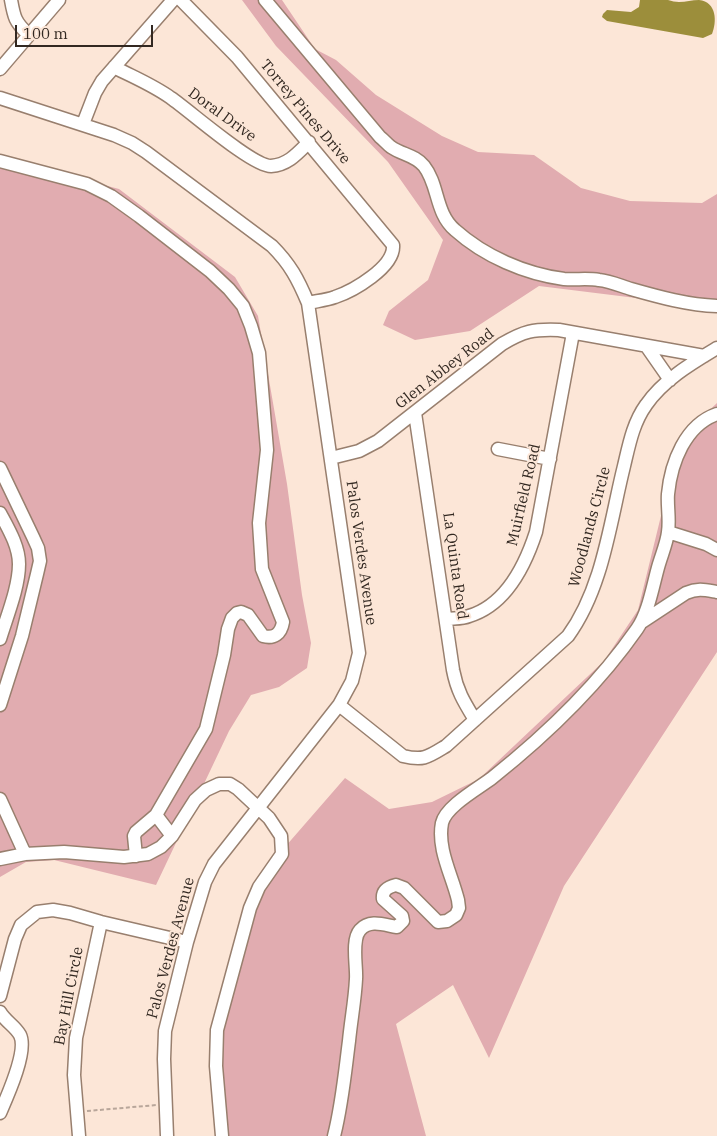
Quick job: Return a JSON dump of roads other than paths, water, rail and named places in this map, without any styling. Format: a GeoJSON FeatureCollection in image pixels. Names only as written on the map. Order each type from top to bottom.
{"type":"FeatureCollection","features":[{"type":"Feature","properties":{"kind":"street"},"geometry":{"type":"LineString","coordinates":[[12,0],[14,18],[18,26],[28,34]]}},
{"type":"Feature","properties":{"kind":"street"},"geometry":{"type":"LineString","coordinates":[[0,69],[59,0]]}},
{"type":"Feature","properties":{"kind":"street"},"geometry":{"type":"LineString","coordinates":[[84,124],[95,93],[114,67],[173,0]]}},
{"type":"Feature","properties":{"kind":"street","name":"Torrey Pines Drive"},"geometry":{"type":"LineString","coordinates":[[181,0],[237,57],[391,241],[393,252],[390,258],[356,288],[334,298],[308,303]]}},
{"type":"Feature","properties":{"kind":"street"},"geometry":{"type":"LineString","coordinates":[[265,0],[380,136],[391,147],[412,155],[423,166],[431,179],[438,205],[444,216],[453,229],[476,246],[502,260],[540,274],[565,279],[598,279],[685,303],[717,306]]}},
{"type":"Feature","properties":{"kind":"street","name":"Doral Drive"},"geometry":{"type":"LineString","coordinates":[[114,67],[170,97],[229,143],[262,164],[271,166],[283,163],[296,156],[309,142]]}},
{"type":"Feature","properties":{"kind":"street","name":"Palos Verdes Avenue"},"geometry":{"type":"LineString","coordinates":[[0,98],[84,124],[132,143],[272,246],[296,275],[308,303],[359,653],[352,681],[339,705],[214,864],[205,882],[187,942],[165,1031],[164,1059],[167,1136]]}},
{"type":"Feature","properties":{"kind":"street"},"geometry":{"type":"LineString","coordinates":[[0,160],[88,184],[111,196],[140,216],[210,271],[229,289],[243,306],[259,353],[267,450],[259,523],[260,552],[267,586],[283,622],[282,629],[277,635],[269,638],[263,636],[248,615],[241,612],[232,618],[206,729],[156,815],[136,832],[134,836],[136,856]]}},
{"type":"Feature","properties":{"kind":"street","name":"Glen Abbey Road"},"geometry":{"type":"LineString","coordinates":[[331,458],[359,451],[378,441],[502,344],[518,334],[536,329],[559,330],[704,356]]}},
{"type":"Feature","properties":{"kind":"street","name":"Muirfield Road"},"geometry":{"type":"LineString","coordinates":[[446,619],[468,617],[482,611],[502,595],[516,578],[529,552],[536,532],[573,333]]}},
{"type":"Feature","properties":{"kind":"street"},"geometry":{"type":"LineString","coordinates":[[647,347],[670,380]]}},
{"type":"Feature","properties":{"kind":"street","name":"Woodlands Circle"},"geometry":{"type":"LineString","coordinates":[[339,705],[403,756],[414,759],[424,758],[446,746],[568,636],[588,598],[599,569],[636,422],[657,391],[717,348]]}},
{"type":"Feature","properties":{"kind":"street","name":"La Quinta Road"},"geometry":{"type":"LineString","coordinates":[[415,412],[456,685],[461,699],[475,720]]}},
{"type":"Feature","properties":{"kind":"street"},"geometry":{"type":"LineString","coordinates":[[334,1136],[341,1101],[356,979],[356,941],[358,934],[361,929],[368,925],[380,924],[397,927],[401,924],[403,921],[402,916],[383,900],[386,889],[396,885],[404,888],[438,922],[447,921],[456,915],[458,900],[442,841],[442,821],[447,813],[502,770],[594,684],[642,622],[668,532],[668,493],[680,450],[692,430],[717,414]]}},
{"type":"Feature","properties":{"kind":"street"},"geometry":{"type":"LineString","coordinates":[[498,449],[550,459]]}},
{"type":"Feature","properties":{"kind":"street"},"geometry":{"type":"LineString","coordinates":[[0,468],[38,548],[40,561],[22,636],[0,705]]}},
{"type":"Feature","properties":{"kind":"street"},"geometry":{"type":"LineString","coordinates":[[0,513],[10,534],[19,563],[16,582],[0,639]]}},
{"type":"Feature","properties":{"kind":"street"},"geometry":{"type":"LineString","coordinates":[[668,532],[706,544],[717,550]]}},
{"type":"Feature","properties":{"kind":"street"},"geometry":{"type":"LineString","coordinates":[[642,622],[694,589],[699,588],[717,592]]}},
{"type":"Feature","properties":{"kind":"street"},"geometry":{"type":"LineString","coordinates":[[0,859],[25,854],[64,852],[136,856],[148,854],[161,847],[172,836],[195,800],[206,790],[219,784],[230,784],[238,789],[269,818],[281,836],[282,854],[259,887],[250,908],[217,1030],[216,1066],[222,1136]]}},
{"type":"Feature","properties":{"kind":"street"},"geometry":{"type":"LineString","coordinates":[[0,799],[25,854]]}},
{"type":"Feature","properties":{"kind":"street"},"geometry":{"type":"LineString","coordinates":[[156,815],[172,836]]}},
{"type":"Feature","properties":{"kind":"street"},"geometry":{"type":"LineString","coordinates":[[0,996],[15,939],[21,925],[36,912],[53,910],[70,913],[187,942]]}},
{"type":"Feature","properties":{"kind":"street","name":"Bay Hill Circle"},"geometry":{"type":"LineString","coordinates":[[79,1136],[74,1075],[76,1038],[101,922]]}},
{"type":"Feature","properties":{"kind":"street"},"geometry":{"type":"LineString","coordinates":[[0,1012],[21,1037],[22,1044],[22,1052],[15,1076],[0,1113]]}}]}
